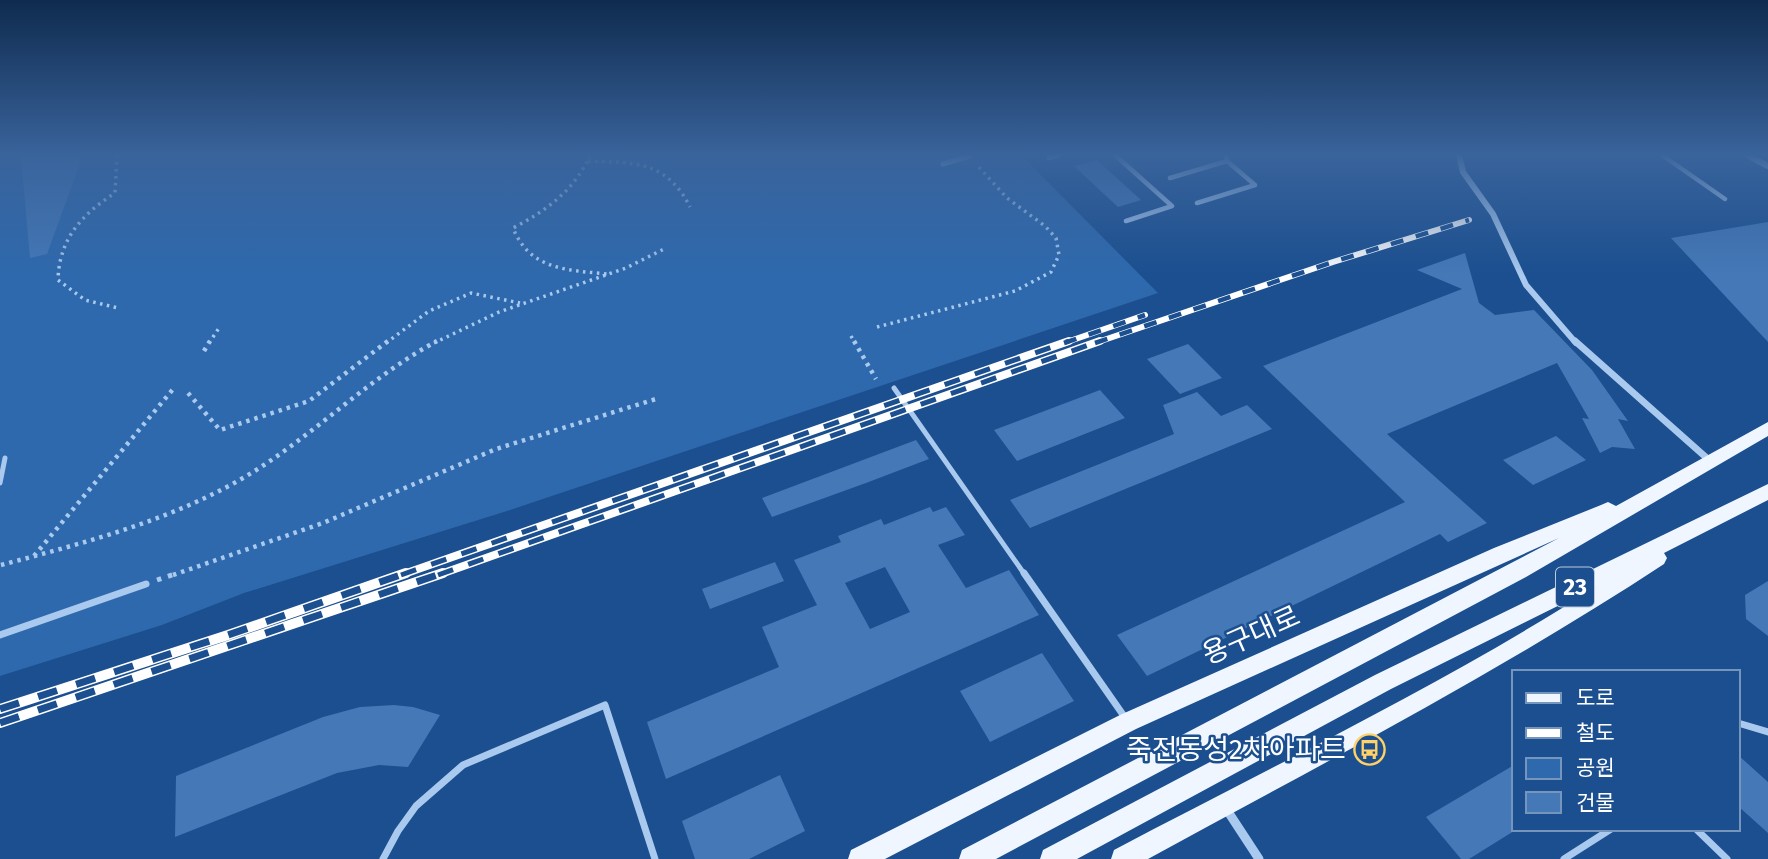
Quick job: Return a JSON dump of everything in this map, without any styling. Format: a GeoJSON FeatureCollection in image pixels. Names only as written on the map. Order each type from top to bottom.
{"type":"FeatureCollection","features":[{"type":"Feature","properties":{"kind":"main road","name":"용구대로"},"geometry":{"type":"LineString","coordinates":[[971,859],[1519,571],[1768,428]]}},
{"type":"Feature","properties":{"kind":"main road","name":"용구대로"},"geometry":{"type":"LineString","coordinates":[[860,859],[1128,722],[1501,554],[1673,483]]}},
{"type":"Feature","properties":{"kind":"main road","name":"23"},"geometry":{"type":"LineString","coordinates":[[1052,859],[1383,682],[1716,520],[1768,491]]}},
{"type":"Feature","properties":{"kind":"main road"},"geometry":{"type":"LineString","coordinates":[[1123,859],[1405,708],[1566,617],[1716,520]]}},
{"type":"Feature","properties":{"kind":"street"},"geometry":{"type":"LineString","coordinates":[[1479,195],[1492,212],[1516,269],[1533,294],[1595,361],[1709,460]]}},
{"type":"Feature","properties":{"kind":"street"},"geometry":{"type":"LineString","coordinates":[[1224,805],[1259,859]]}},
{"type":"Feature","properties":{"kind":"lane"},"geometry":{"type":"LineString","coordinates":[[1126,220],[1172,206],[1160,195]]}},
{"type":"Feature","properties":{"kind":"lane"},"geometry":{"type":"LineString","coordinates":[[1197,203],[1222,195]]}},
{"type":"Feature","properties":{"kind":"lane"},"geometry":{"type":"LineString","coordinates":[[1719,195],[1725,199]]}},
{"type":"Feature","properties":{"kind":"lane"},"geometry":{"type":"LineString","coordinates":[[894,388],[1128,722]]}},
{"type":"Feature","properties":{"kind":"lane"},"geometry":{"type":"LineString","coordinates":[[0,483],[5,458]]}},
{"type":"Feature","properties":{"kind":"lane"},"geometry":{"type":"LineString","coordinates":[[0,635],[146,584]]}},
{"type":"Feature","properties":{"kind":"lane"},"geometry":{"type":"LineString","coordinates":[[383,859],[391,840],[406,819],[443,779],[463,765],[605,705],[655,859]]}},
{"type":"Feature","properties":{"kind":"lane"},"geometry":{"type":"LineString","coordinates":[[1740,724],[1768,732]]}},
{"type":"Feature","properties":{"kind":"lane"},"geometry":{"type":"LineString","coordinates":[[1564,859],[1608,831]]}},
{"type":"Feature","properties":{"kind":"lane"},"geometry":{"type":"LineString","coordinates":[[1698,831],[1727,859]]}},
{"type":"Feature","properties":{"kind":"path"},"geometry":{"type":"LineString","coordinates":[[111,195],[94,205],[75,224],[59,258],[58,280],[75,295],[94,303],[118,308]]}},
{"type":"Feature","properties":{"kind":"path"},"geometry":{"type":"LineString","coordinates":[[566,195],[534,218],[513,228],[520,247],[528,256],[567,269],[608,274]]}},
{"type":"Feature","properties":{"kind":"path"},"geometry":{"type":"LineString","coordinates":[[684,195],[690,207]]}},
{"type":"Feature","properties":{"kind":"path"},"geometry":{"type":"LineString","coordinates":[[877,327],[1015,291],[1051,272],[1059,255],[1056,238],[1045,226],[1004,195]]}},
{"type":"Feature","properties":{"kind":"path"},"geometry":{"type":"LineString","coordinates":[[1,565],[108,536],[212,495],[264,465],[402,362],[461,328],[608,274],[657,254],[666,247]]}},
{"type":"Feature","properties":{"kind":"path"},"geometry":{"type":"LineString","coordinates":[[188,393],[220,430],[309,401],[429,311],[471,293],[521,304]]}},
{"type":"Feature","properties":{"kind":"path"},"geometry":{"type":"LineString","coordinates":[[204,351],[219,328]]}},
{"type":"Feature","properties":{"kind":"path"},"geometry":{"type":"LineString","coordinates":[[851,336],[876,379]]}},
{"type":"Feature","properties":{"kind":"path"},"geometry":{"type":"LineString","coordinates":[[33,556],[174,388]]}},
{"type":"Feature","properties":{"kind":"path"},"geometry":{"type":"LineString","coordinates":[[146,584],[323,523],[496,449],[659,398]]}},
{"type":"Feature","properties":{"kind":"green space"},"geometry":{"type":"Polygon","coordinates":[[[0,195],[1061,195],[1158,293],[507,511],[244,593],[162,625],[0,676],[0,195]]]}},
{"type":"Feature","properties":{"kind":"building"},"geometry":{"type":"Polygon","coordinates":[[[24,195],[68,195],[47,254],[30,258],[24,195]]]}},
{"type":"Feature","properties":{"kind":"building"},"geometry":{"type":"Polygon","coordinates":[[[1105,195],[1136,195],[1141,200],[1118,207],[1105,195]]]}},
{"type":"Feature","properties":{"kind":"building"},"geometry":{"type":"Polygon","coordinates":[[[1768,222],[1768,342],[1671,238],[1768,222]]]}},
{"type":"Feature","properties":{"kind":"building"},"geometry":{"type":"Polygon","coordinates":[[[1465,253],[1479,303],[1495,315],[1534,310],[1592,370],[1628,421],[1618,419],[1635,449],[1612,447],[1600,453],[1582,418],[1589,419],[1557,363],[1387,434],[1487,523],[1448,542],[1440,534],[1147,676],[1117,635],[1405,502],[1263,366],[1462,289],[1417,270],[1465,253]]]}},
{"type":"Feature","properties":{"kind":"building"},"geometry":{"type":"Polygon","coordinates":[[[1188,344],[1222,378],[1180,394],[1147,359],[1188,344]]]}},
{"type":"Feature","properties":{"kind":"building"},"geometry":{"type":"Polygon","coordinates":[[[1100,390],[1125,418],[1017,461],[994,430],[1100,390]]]}},
{"type":"Feature","properties":{"kind":"building"},"geometry":{"type":"Polygon","coordinates":[[[1197,392],[1221,416],[1247,405],[1272,429],[1030,528],[1010,500],[1174,434],[1163,405],[1197,392]]]}},
{"type":"Feature","properties":{"kind":"building"},"geometry":{"type":"Polygon","coordinates":[[[1556,436],[1586,460],[1533,485],[1503,460],[1556,436]]]}},
{"type":"Feature","properties":{"kind":"building"},"geometry":{"type":"Polygon","coordinates":[[[916,440],[929,459],[772,517],[762,498],[916,440]]]}},
{"type":"Feature","properties":{"kind":"building"},"geometry":{"type":"Polygon","coordinates":[[[930,507],[933,512],[946,507],[965,535],[938,545],[966,588],[1009,570],[1039,615],[666,779],[647,722],[779,667],[762,627],[817,605],[794,560],[841,542],[838,536],[881,519],[884,525],[930,507]],[[885,567],[845,583],[870,629],[910,612],[885,567]]]}},
{"type":"Feature","properties":{"kind":"building"},"geometry":{"type":"Polygon","coordinates":[[[775,562],[784,581],[710,609],[702,589],[775,562]]]}},
{"type":"Feature","properties":{"kind":"building"},"geometry":{"type":"Polygon","coordinates":[[[1768,581],[1768,636],[1746,619],[1745,595],[1768,581]]]}},
{"type":"Feature","properties":{"kind":"building"},"geometry":{"type":"Polygon","coordinates":[[[1042,653],[1074,701],[990,742],[960,691],[1042,653]]]}},
{"type":"Feature","properties":{"kind":"building"},"geometry":{"type":"Polygon","coordinates":[[[394,705],[440,715],[408,767],[379,765],[337,773],[175,837],[176,776],[323,717],[360,707],[394,705]]]}},
{"type":"Feature","properties":{"kind":"building"},"geometry":{"type":"Polygon","coordinates":[[[1740,757],[1768,782],[1768,833],[1740,808],[1740,757]]]}},
{"type":"Feature","properties":{"kind":"building"},"geometry":{"type":"Polygon","coordinates":[[[1512,766],[1514,831],[1469,859],[1461,859],[1426,817],[1512,766]]]}},
{"type":"Feature","properties":{"kind":"building"},"geometry":{"type":"Polygon","coordinates":[[[780,775],[805,831],[749,859],[695,859],[682,821],[780,775]]]}},
{"type":"Feature","properties":{"kind":"railway"},"geometry":{"type":"LineString","coordinates":[[1095,343],[1333,262],[1469,220]]}},
{"type":"Feature","properties":{"kind":"railway"},"geometry":{"type":"LineString","coordinates":[[1064,343],[1145,315]]}},
{"type":"Feature","properties":{"kind":"railway"},"geometry":{"type":"LineString","coordinates":[[401,575],[1069,341]]}},
{"type":"Feature","properties":{"kind":"railway"},"geometry":{"type":"LineString","coordinates":[[438,575],[1100,341]]}},
{"type":"Feature","properties":{"kind":"railway"},"geometry":{"type":"LineString","coordinates":[[0,709],[228,635],[406,573]]}},
{"type":"Feature","properties":{"kind":"railway"},"geometry":{"type":"LineString","coordinates":[[0,723],[443,573]]}},
{"type":"Feature","properties":{"kind":"place","name":"죽전동성2차아파트"},"geometry":{"type":"Point","coordinates":[1369,749]}}]}
